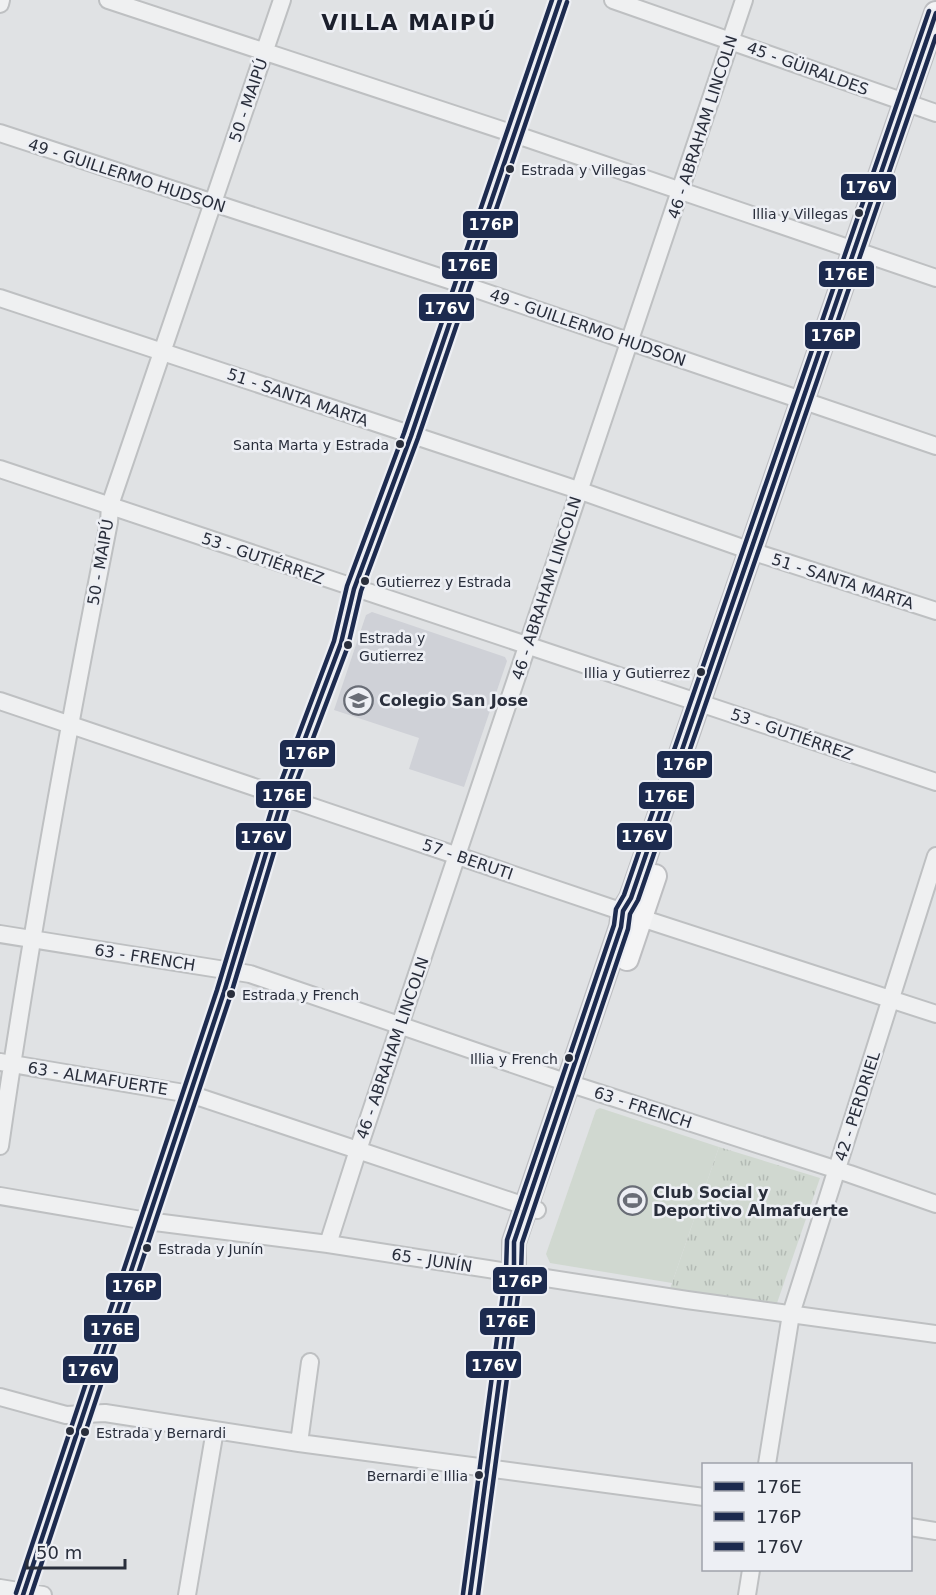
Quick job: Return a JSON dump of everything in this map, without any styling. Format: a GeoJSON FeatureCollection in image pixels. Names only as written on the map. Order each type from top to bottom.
{"type":"FeatureCollection","features":[{"type":"Feature","properties":{"kind":"main road"},"geometry":{"type":"LineString","coordinates":[[920,108],[936,13]]}},
{"type":"Feature","properties":{"kind":"main road"},"geometry":{"type":"LineString","coordinates":[[514,1272],[514,1242],[531,1208],[575,1085],[621,927],[632,914],[632,898],[706,705],[862,253],[920,108],[936,61]]}},
{"type":"Feature","properties":{"kind":"street"},"geometry":{"type":"LineString","coordinates":[[108,0],[514,134],[936,278]]}},
{"type":"Feature","properties":{"kind":"street","name":"50 - MAIPÚ"},"geometry":{"type":"LineString","coordinates":[[0,1146],[6,1063],[32,939],[69,724],[109,522],[110,505],[282,0]]}},
{"type":"Feature","properties":{"kind":"street"},"geometry":{"type":"LineString","coordinates":[[24,1593],[232,970],[283,797],[340,643],[354,589],[411,435],[560,0]]}},
{"type":"Feature","properties":{"kind":"street","name":"45 - GÜIRALDES"},"geometry":{"type":"LineString","coordinates":[[613,0],[920,108]]}},
{"type":"Feature","properties":{"kind":"street","name":"46 - ABRAHAM LINCOLN"},"geometry":{"type":"LineString","coordinates":[[328,1244],[578,490],[744,0]]}},
{"type":"Feature","properties":{"kind":"street","name":"49 - GUILLERMO HUDSON"},"geometry":{"type":"LineString","coordinates":[[0,133],[462,284],[936,446]]}},
{"type":"Feature","properties":{"kind":"street","name":"51 - SANTA MARTA"},"geometry":{"type":"LineString","coordinates":[[0,298],[578,490],[758,554],[936,612]]}},
{"type":"Feature","properties":{"kind":"street","name":"53 - GUTIÉRREZ"},"geometry":{"type":"LineString","coordinates":[[0,469],[936,782]]}},
{"type":"Feature","properties":{"kind":"street","name":"57 - BERUTI"},"geometry":{"type":"LineString","coordinates":[[0,700],[283,797],[936,1014]]}},
{"type":"Feature","properties":{"kind":"street","name":"42 - PERDRIEL"},"geometry":{"type":"LineString","coordinates":[[767,1463],[791,1314],[936,856]]}},
{"type":"Feature","properties":{"kind":"street","name":"63 - FRENCH"},"geometry":{"type":"LineString","coordinates":[[0,934],[250,974],[575,1085],[936,1204]]}},
{"type":"Feature","properties":{"kind":"street","name":"63 - ALMAFUERTE"},"geometry":{"type":"LineString","coordinates":[[6,1063],[190,1094],[531,1208]]}},
{"type":"Feature","properties":{"kind":"street","name":"65 - JUNÍN"},"geometry":{"type":"LineString","coordinates":[[0,1196],[147,1221],[328,1244],[936,1334]]}},
{"type":"Feature","properties":{"kind":"street"},"geometry":{"type":"LineString","coordinates":[[470,1595],[514,1272]]}},
{"type":"Feature","properties":{"kind":"street"},"geometry":{"type":"LineString","coordinates":[[299,1443],[310,1362]]}},
{"type":"Feature","properties":{"kind":"street"},"geometry":{"type":"LineString","coordinates":[[0,1397],[66,1415],[105,1413],[299,1443],[702,1497]]}},
{"type":"Feature","properties":{"kind":"street"},"geometry":{"type":"LineString","coordinates":[[187,1595],[215,1430]]}},
{"type":"Feature","properties":{"kind":"street"},"geometry":{"type":"LineString","coordinates":[[912,1527],[936,1531]]}},
{"type":"Feature","properties":{"kind":"street"},"geometry":{"type":"LineString","coordinates":[[747,1595],[751,1571]]}},
{"type":"Feature","properties":{"kind":"street"},"geometry":{"type":"LineString","coordinates":[[0,1588],[43,1595]]}},
{"type":"Feature","properties":{"kind":"shaded area"},"geometry":{"type":"Polygon","coordinates":[[[372,612],[505,657],[507,661],[464,787],[409,769],[419,738],[334,710],[366,615],[372,612]]]}},
{"type":"Feature","properties":{"kind":"green space","name":"Club Social y Deportivo Almafuerte"},"geometry":{"type":"Polygon","coordinates":[[[600,1108],[719,1147],[672,1283],[550,1263],[546,1254],[596,1110],[600,1108]]]}},
{"type":"Feature","properties":{"kind":"green space"},"geometry":{"type":"Polygon","coordinates":[[[719,1147],[820,1178],[776,1306],[670,1289],[719,1147]]]}},
{"type":"Feature","properties":{"kind":"transit line","name":"176V"},"geometry":{"type":"LineString","coordinates":[[16,1593],[217,990],[276,795],[334,641],[347,586],[404,433],[552,0]]}},
{"type":"Feature","properties":{"kind":"transit line","name":"176E"},"geometry":{"type":"LineString","coordinates":[[23,1595],[224,992],[283,797],[341,643],[354,589],[411,436],[560,0]]}},
{"type":"Feature","properties":{"kind":"transit line","name":"176P"},"geometry":{"type":"LineString","coordinates":[[31,1595],[231,994],[290,799],[348,646],[361,591],[418,438],[567,2]]}},
{"type":"Feature","properties":{"kind":"transit line","name":"176V"},"geometry":{"type":"LineString","coordinates":[[463,1594],[506,1271],[507,1240],[614,925],[616,909],[624,895],[929,11]]}},
{"type":"Feature","properties":{"kind":"transit line","name":"176E"},"geometry":{"type":"LineString","coordinates":[[470,1595],[514,1272],[514,1242],[621,927],[623,911],[631,898],[936,13]]}},
{"type":"Feature","properties":{"kind":"transit line","name":"176P"},"geometry":{"type":"LineString","coordinates":[[478,1595],[521,1273],[522,1243],[628,929],[630,914],[638,900],[936,36]]}},
{"type":"Feature","properties":{"kind":"place","name":"Estrada y Villegas"},"geometry":{"type":"Point","coordinates":[510,169]}},
{"type":"Feature","properties":{"kind":"place","name":"Illia y Villegas"},"geometry":{"type":"Point","coordinates":[859,213]}},
{"type":"Feature","properties":{"kind":"place","name":"Santa Marta y Estrada"},"geometry":{"type":"Point","coordinates":[400,444]}},
{"type":"Feature","properties":{"kind":"place","name":"Gutierrez y Estrada"},"geometry":{"type":"Point","coordinates":[365,581]}},
{"type":"Feature","properties":{"kind":"place","name":"Estrada y Gutierrez"},"geometry":{"type":"Point","coordinates":[348,645]}},
{"type":"Feature","properties":{"kind":"place","name":"Illia y Gutierrez"},"geometry":{"type":"Point","coordinates":[701,672]}},
{"type":"Feature","properties":{"kind":"place","name":"Colegio San Jose"},"geometry":{"type":"Point","coordinates":[358,700]}},
{"type":"Feature","properties":{"kind":"place","name":"Estrada y French"},"geometry":{"type":"Point","coordinates":[231,994]}},
{"type":"Feature","properties":{"kind":"place","name":"Illia y French"},"geometry":{"type":"Point","coordinates":[569,1058]}},
{"type":"Feature","properties":{"kind":"place","name":"Club Social y Deportivo Almafuerte"},"geometry":{"type":"Point","coordinates":[632,1201]}},
{"type":"Feature","properties":{"kind":"place","name":"Estrada y Junín"},"geometry":{"type":"Point","coordinates":[147,1248]}},
{"type":"Feature","properties":{"kind":"place","name":"Estrada y Bernardi"},"geometry":{"type":"Point","coordinates":[85,1432]}},
{"type":"Feature","properties":{"kind":"place","name":"Bernardi e Illia"},"geometry":{"type":"Point","coordinates":[479,1475]}},
{"type":"Feature","properties":{"kind":"district","name":"VILLA MAIPÚ"},"geometry":{"type":"Point","coordinates":[409,22]}}]}
